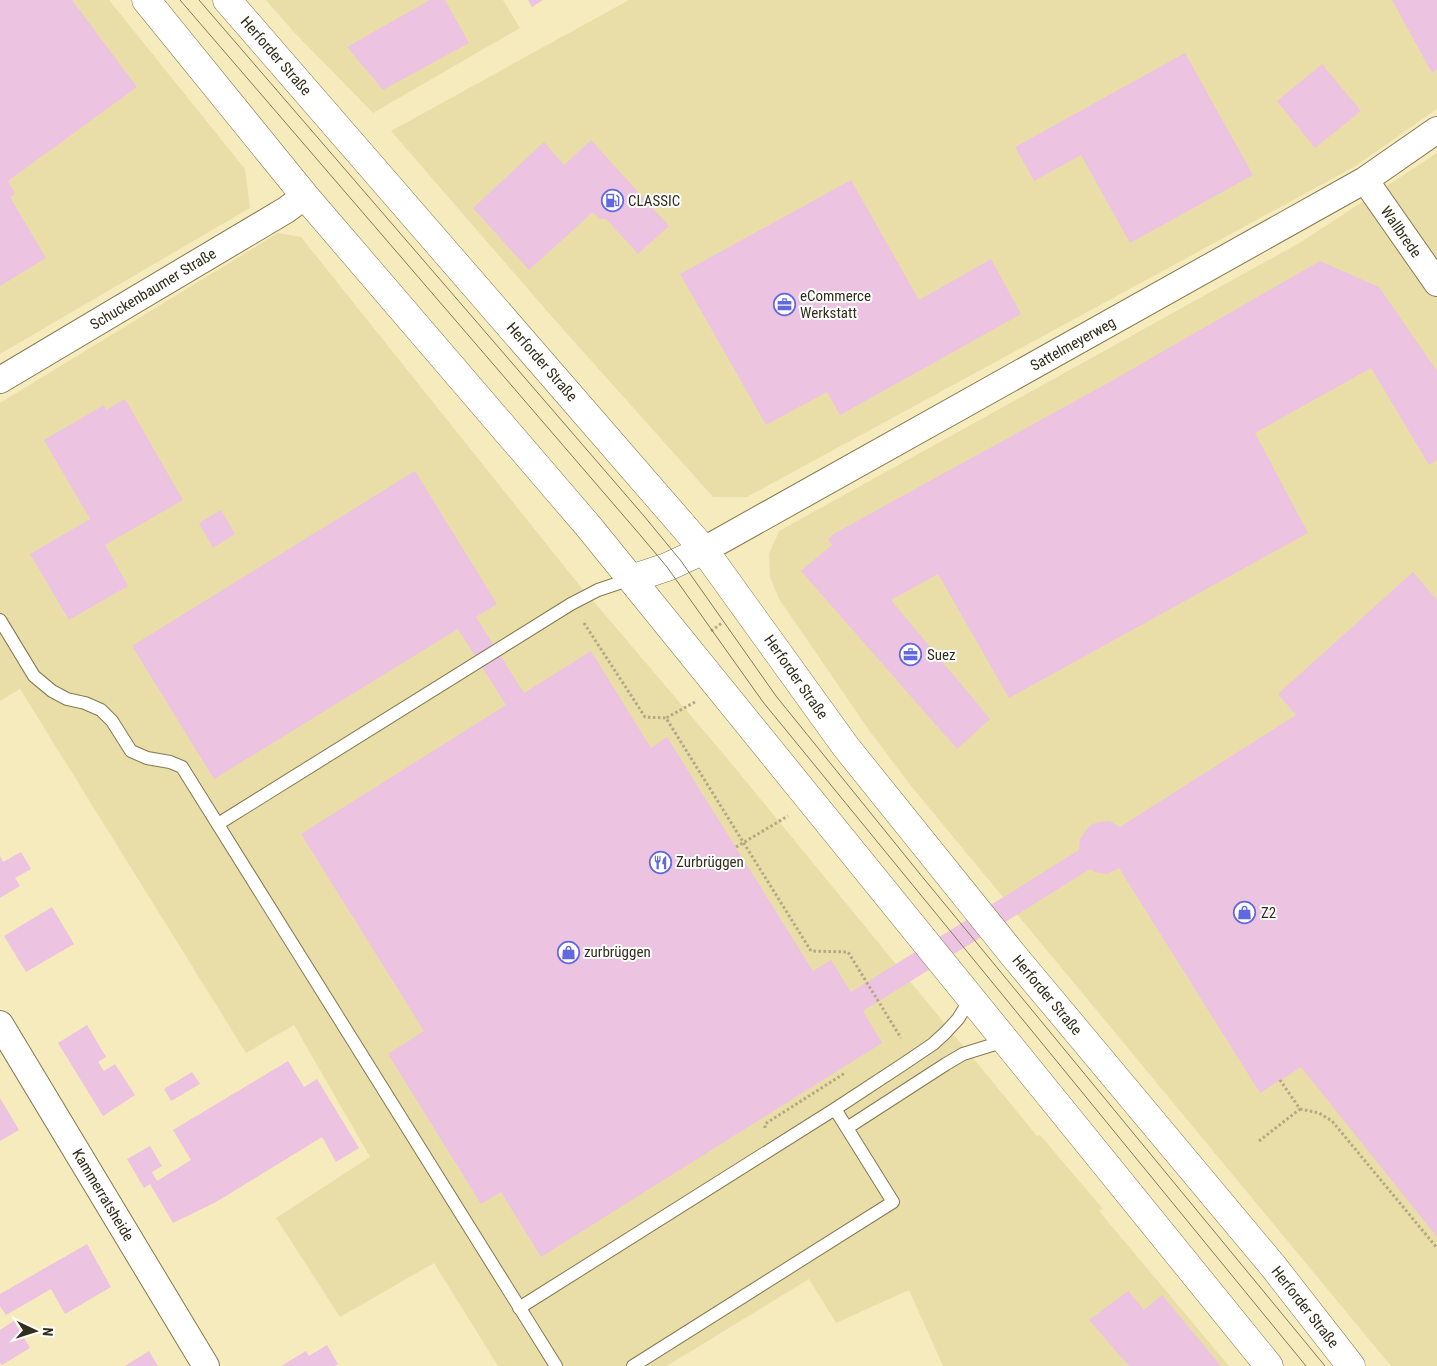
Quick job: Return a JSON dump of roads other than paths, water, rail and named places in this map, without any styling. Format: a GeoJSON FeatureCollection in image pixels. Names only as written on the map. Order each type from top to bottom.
{"type":"FeatureCollection","features":[{"type":"Feature","properties":{"kind":"main road"},"geometry":{"type":"LineString","coordinates":[[146,0],[305,196],[583,520],[1269,1366]]}},
{"type":"Feature","properties":{"kind":"main road","name":"Herforder Straße"},"geometry":{"type":"LineString","coordinates":[[227,0],[704,550],[852,754],[1014,956],[1273,1266],[1351,1366]]}},
{"type":"Feature","properties":{"kind":"main road"},"geometry":{"type":"LineString","coordinates":[[631,579],[667,567],[704,550]]}},
{"type":"Feature","properties":{"kind":"street","name":"Sattelmeyerweg"},"geometry":{"type":"LineString","coordinates":[[704,550],[1365,180],[1437,130]]}},
{"type":"Feature","properties":{"kind":"street","name":"Wallbrede"},"geometry":{"type":"LineString","coordinates":[[1365,180],[1437,283]]}},
{"type":"Feature","properties":{"kind":"street","name":"Schuckenbaumer Straße"},"geometry":{"type":"LineString","coordinates":[[0,380],[286,210],[305,196]]}},
{"type":"Feature","properties":{"kind":"street","name":"Kammerratsheide"},"geometry":{"type":"LineString","coordinates":[[0,1024],[206,1366]]}},
{"type":"Feature","properties":{"kind":"lane"},"geometry":{"type":"LineString","coordinates":[[218,824],[572,604],[598,590],[631,579]]}},
{"type":"Feature","properties":{"kind":"lane"},"geometry":{"type":"LineString","coordinates":[[0,620],[34,676],[52,691],[101,710],[112,721],[131,751],[147,758],[170,762],[182,767],[556,1366]]}},
{"type":"Feature","properties":{"kind":"lane"},"geometry":{"type":"LineString","coordinates":[[519,1308],[836,1109],[933,1044],[958,1019],[971,998]]}},
{"type":"Feature","properties":{"kind":"lane"},"geometry":{"type":"LineString","coordinates":[[847,1128],[963,1054],[1005,1041]]}},
{"type":"Feature","properties":{"kind":"lane"},"geometry":{"type":"LineString","coordinates":[[633,1366],[893,1202],[836,1109]]}},
{"type":"Feature","properties":{"kind":"tram line"},"geometry":{"type":"LineString","coordinates":[[180,0],[667,567],[763,702],[1306,1366]]}},
{"type":"Feature","properties":{"kind":"tram line"},"geometry":{"type":"LineString","coordinates":[[199,0],[644,516],[681,561],[776,696],[1325,1366]]}},
{"type":"Feature","properties":{"kind":"place","name":"CLASSIC"},"geometry":{"type":"Point","coordinates":[612,201]}},
{"type":"Feature","properties":{"kind":"place","name":"eCommerce Werkstatt"},"geometry":{"type":"Point","coordinates":[784,305]}},
{"type":"Feature","properties":{"kind":"place","name":"Suez"},"geometry":{"type":"Point","coordinates":[911,655]}},
{"type":"Feature","properties":{"kind":"place","name":"Zurbrüggen"},"geometry":{"type":"Point","coordinates":[660,862]}},
{"type":"Feature","properties":{"kind":"place","name":"Z2"},"geometry":{"type":"Point","coordinates":[1245,913]}},
{"type":"Feature","properties":{"kind":"place","name":"zurbrüggen"},"geometry":{"type":"Point","coordinates":[568,952]}}]}
